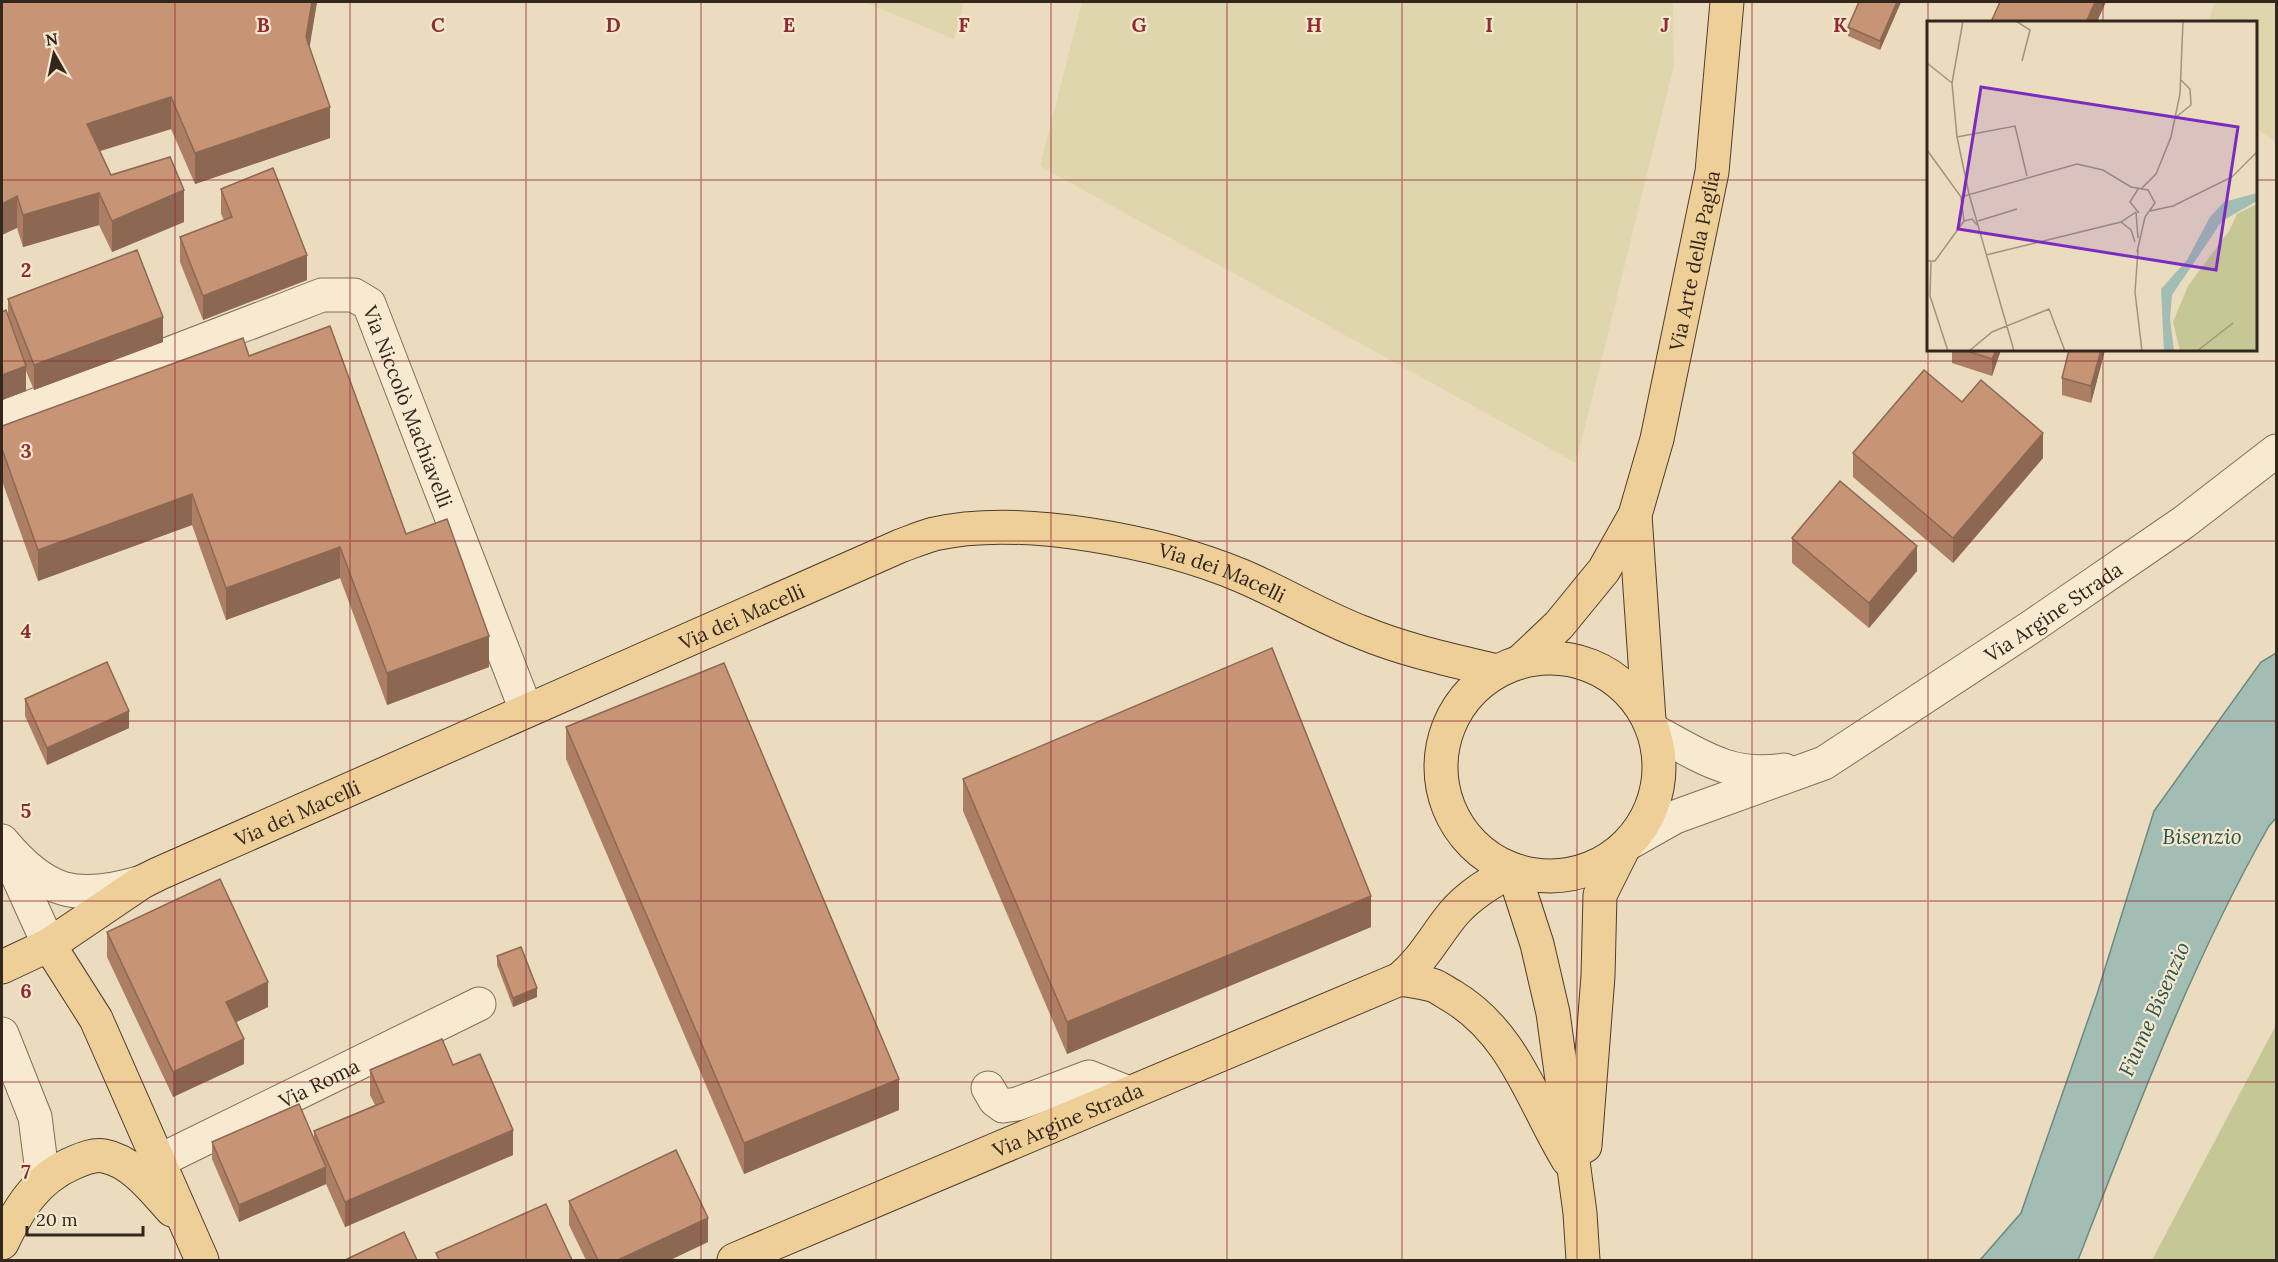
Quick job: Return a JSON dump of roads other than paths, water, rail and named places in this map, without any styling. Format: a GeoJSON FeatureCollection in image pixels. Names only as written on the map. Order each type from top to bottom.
{"type":"FeatureCollection","features":[{"type":"Feature","properties":{"kind":"main road","name":"Via Arte della Paglia"},"geometry":{"type":"LineString","coordinates":[[1635,515],[1657,439],[1712,171],[1727,2]]}},
{"type":"Feature","properties":{"kind":"main road"},"geometry":{"type":"LineString","coordinates":[[1626,846],[1599,865],[1571,875],[1542,877],[1513,870],[1482,853],[1458,827],[1443,794],[1440,758],[1449,723],[1468,693],[1509,666],[1559,625],[1604,570],[1635,515]]}},
{"type":"Feature","properties":{"kind":"main road"},"geometry":{"type":"LineString","coordinates":[[1580,1213],[1598,976],[1600,895],[1626,846],[1645,823],[1657,794],[1660,762],[1652,725],[1635,515]]}},
{"type":"Feature","properties":{"kind":"main road","name":"Via dei Macelli"},"geometry":{"type":"LineString","coordinates":[[2,967],[49,945],[142,882],[526,710],[900,546],[934,534],[998,527],[1069,533],[1166,550],[1241,576],[1362,633],[1437,657],[1509,666]]}},
{"type":"Feature","properties":{"kind":"main road"},"geometry":{"type":"LineString","coordinates":[[1509,666],[1546,657],[1584,662],[1617,680],[1643,708],[1652,725]]}},
{"type":"Feature","properties":{"kind":"main road"},"geometry":{"type":"LineString","coordinates":[[1401,979],[1427,952],[1454,913],[1490,883],[1513,870]]}},
{"type":"Feature","properties":{"kind":"main road"},"geometry":{"type":"LineString","coordinates":[[1513,870],[1537,944],[1553,1013],[1580,1213],[1583,1260]]}},
{"type":"Feature","properties":{"kind":"main road"},"geometry":{"type":"LineString","coordinates":[[49,945],[96,1019],[202,1260]]}},
{"type":"Feature","properties":{"kind":"main road"},"geometry":{"type":"LineString","coordinates":[[1401,979],[1434,985],[1467,1005],[1498,1034],[1524,1076],[1545,1123],[1574,1170]]}},
{"type":"Feature","properties":{"kind":"main road","name":"Via Argine Strada"},"geometry":{"type":"LineString","coordinates":[[734,1260],[1401,979]]}},
{"type":"Feature","properties":{"kind":"main road"},"geometry":{"type":"LineString","coordinates":[[2,1243],[17,1210],[43,1180],[83,1158],[104,1156],[127,1166],[152,1188],[189,1229]]}},
{"type":"Feature","properties":{"kind":"street","name":"Via Niccolò Machiavelli"},"geometry":{"type":"LineString","coordinates":[[2,418],[322,295],[354,295],[369,304],[526,710]]}},
{"type":"Feature","properties":{"kind":"street","name":"Via Argine Strada"},"geometry":{"type":"LineString","coordinates":[[1626,846],[1675,818],[1824,763],[2118,567],[2277,451]]}},
{"type":"Feature","properties":{"kind":"street","name":"Via Argine Strada"},"geometry":{"type":"LineString","coordinates":[[1652,725],[1724,768],[1761,774],[1824,763]]}},
{"type":"Feature","properties":{"kind":"street","name":"Via dei Macelli"},"geometry":{"type":"LineString","coordinates":[[2,841],[25,868],[48,883],[69,890],[93,892],[115,890],[142,882]]}},
{"type":"Feature","properties":{"kind":"street"},"geometry":{"type":"LineString","coordinates":[[2,841],[49,945]]}},
{"type":"Feature","properties":{"kind":"street","name":"Via Roma"},"geometry":{"type":"LineString","coordinates":[[159,1161],[479,1004]]}},
{"type":"Feature","properties":{"kind":"street"},"geometry":{"type":"LineString","coordinates":[[2,1034],[35,1117],[43,1180]]}},
{"type":"Feature","properties":{"kind":"street"},"geometry":{"type":"LineString","coordinates":[[988,1088],[994,1100],[1003,1106],[1017,1104],[1089,1077],[1129,1093]]}},
{"type":"Feature","properties":{"kind":"water","name":"Bisenzio"},"geometry":{"type":"Polygon","coordinates":[[[2276,653],[2276,818],[2269,826],[2241,878],[2189,985],[2078,1260],[1980,1260],[2021,1213],[2097,994],[2154,811],[2261,662],[2276,653]]]}},
{"type":"Feature","properties":{"kind":"water label","name":"Fiume Bisenzio"},"geometry":{"type":"Point","coordinates":[2154,1009]}}]}
